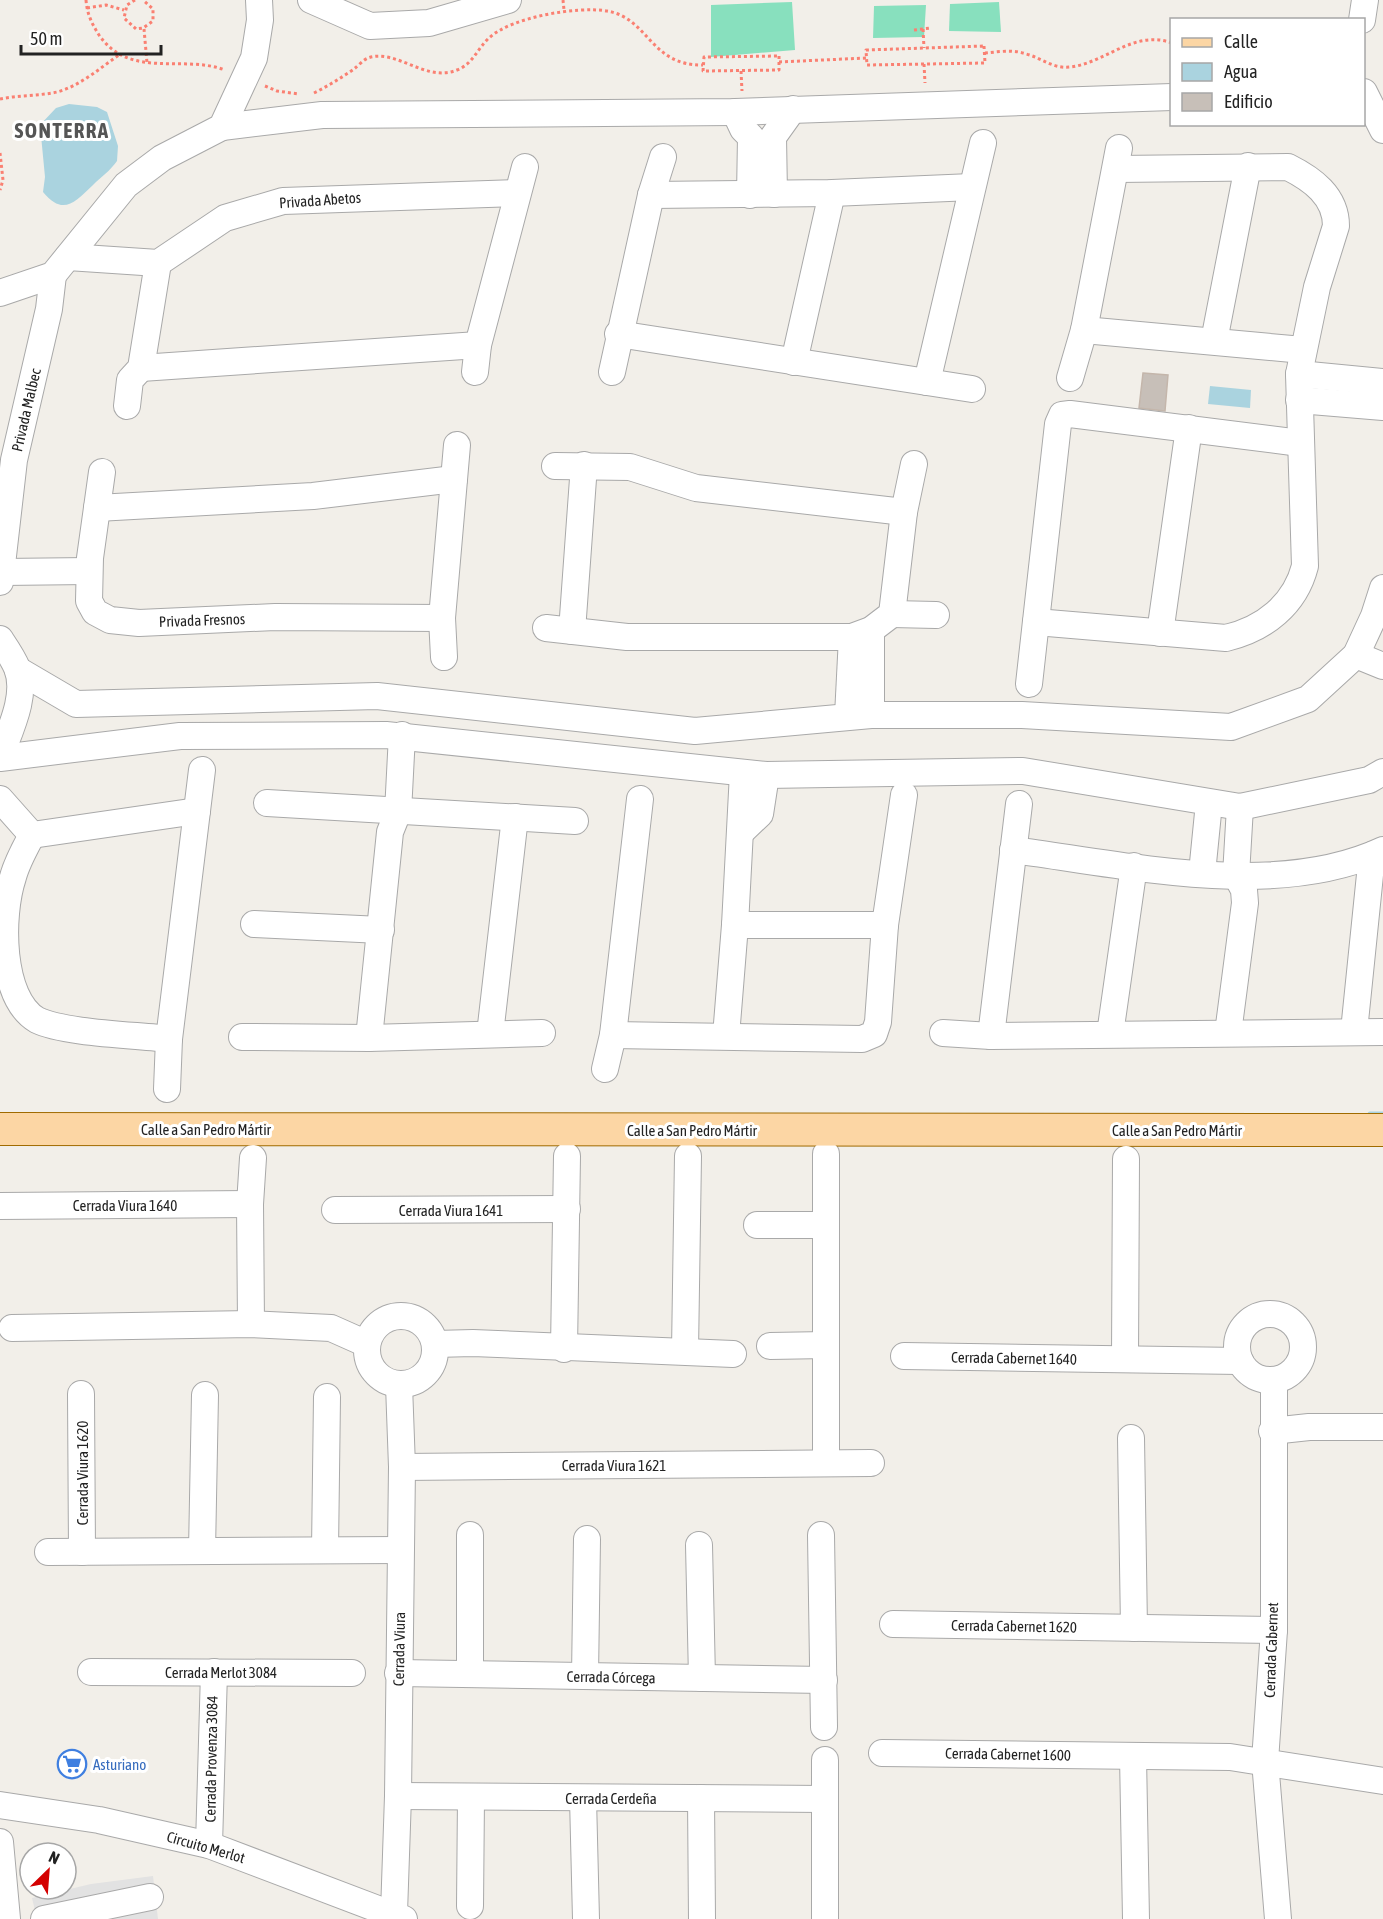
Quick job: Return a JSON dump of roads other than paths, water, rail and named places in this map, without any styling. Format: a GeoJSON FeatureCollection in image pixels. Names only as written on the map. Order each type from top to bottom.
{"type":"FeatureCollection","features":[{"type":"Feature","properties":{"kind":"main road","name":"Calle a San Pedro Mártir"},"geometry":{"type":"LineString","coordinates":[[0,1129],[1383,1130]]}},
{"type":"Feature","properties":{"kind":"street"},"geometry":{"type":"LineString","coordinates":[[222,127],[254,58],[260,20],[259,0]]}},
{"type":"Feature","properties":{"kind":"street"},"geometry":{"type":"LineString","coordinates":[[311,0],[370,26],[429,23],[508,0]]}},
{"type":"Feature","properties":{"kind":"street"},"geometry":{"type":"LineString","coordinates":[[1362,18],[1365,0]]}},
{"type":"Feature","properties":{"kind":"street"},"geometry":{"type":"LineString","coordinates":[[60,267],[126,185],[162,158],[222,127],[322,115],[735,112],[1170,97]]}},
{"type":"Feature","properties":{"kind":"street"},"geometry":{"type":"LineString","coordinates":[[1365,97],[1383,130]]}},
{"type":"Feature","properties":{"kind":"street"},"geometry":{"type":"LineString","coordinates":[[762,194],[762,137],[793,109]]}},
{"type":"Feature","properties":{"kind":"street"},"geometry":{"type":"LineString","coordinates":[[735,112],[743,129],[762,137]]}},
{"type":"Feature","properties":{"kind":"street"},"geometry":{"type":"LineString","coordinates":[[927,382],[983,143]]}},
{"type":"Feature","properties":{"kind":"street"},"geometry":{"type":"LineString","coordinates":[[612,372],[618,334],[651,195],[663,157]]}},
{"type":"Feature","properties":{"kind":"street"},"geometry":{"type":"LineString","coordinates":[[1036,622],[1213,639],[1240,635],[1266,622],[1293,595],[1305,566],[1299,400],[1301,362],[1317,287],[1336,226],[1336,216],[1331,203],[1310,178],[1288,167],[1118,159],[1084,330],[1070,378]]}},
{"type":"Feature","properties":{"kind":"street"},"geometry":{"type":"LineString","coordinates":[[1214,341],[1248,166]]}},
{"type":"Feature","properties":{"kind":"street"},"geometry":{"type":"LineString","coordinates":[[475,372],[478,345],[525,167]]}},
{"type":"Feature","properties":{"kind":"street"},"geometry":{"type":"LineString","coordinates":[[651,195],[832,193],[972,187]]}},
{"type":"Feature","properties":{"kind":"street","name":"Privada Abetos"},"geometry":{"type":"LineString","coordinates":[[157,269],[225,218],[284,201],[517,193]]}},
{"type":"Feature","properties":{"kind":"street"},"geometry":{"type":"LineString","coordinates":[[794,362],[832,193]]}},
{"type":"Feature","properties":{"kind":"street"},"geometry":{"type":"LineString","coordinates":[[0,293],[60,267],[157,269],[141,368],[130,380],[127,406]]}},
{"type":"Feature","properties":{"kind":"street","name":"Privada Malbec"},"geometry":{"type":"LineString","coordinates":[[2,571],[14,460],[60,267]]}},
{"type":"Feature","properties":{"kind":"street"},"geometry":{"type":"LineString","coordinates":[[1084,330],[1214,341],[1383,382]]}},
{"type":"Feature","properties":{"kind":"street"},"geometry":{"type":"LineString","coordinates":[[618,334],[972,389]]}},
{"type":"Feature","properties":{"kind":"street"},"geometry":{"type":"LineString","coordinates":[[141,368],[478,345]]}},
{"type":"Feature","properties":{"kind":"street"},"geometry":{"type":"LineString","coordinates":[[1299,400],[1383,407]]}},
{"type":"Feature","properties":{"kind":"street"},"geometry":{"type":"LineString","coordinates":[[1029,684],[1058,423],[1062,415],[1070,414],[1189,428],[1300,443]]}},
{"type":"Feature","properties":{"kind":"street"},"geometry":{"type":"LineString","coordinates":[[1160,633],[1189,428]]}},
{"type":"Feature","properties":{"kind":"street"},"geometry":{"type":"LineString","coordinates":[[444,657],[442,618],[457,445]]}},
{"type":"Feature","properties":{"kind":"street"},"geometry":{"type":"LineString","coordinates":[[892,614],[904,513],[914,464]]}},
{"type":"Feature","properties":{"kind":"street"},"geometry":{"type":"LineString","coordinates":[[572,631],[584,465]]}},
{"type":"Feature","properties":{"kind":"street"},"geometry":{"type":"LineString","coordinates":[[555,466],[630,467],[696,488],[718,492],[904,513]]}},
{"type":"Feature","properties":{"kind":"street","name":"Privada Fresnos"},"geometry":{"type":"LineString","coordinates":[[102,472],[90,564],[92,607],[110,620],[121,623],[275,617],[442,618]]}},
{"type":"Feature","properties":{"kind":"street"},"geometry":{"type":"LineString","coordinates":[[97,508],[313,496],[454,479]]}},
{"type":"Feature","properties":{"kind":"street"},"geometry":{"type":"LineString","coordinates":[[2,571],[90,564]]}},
{"type":"Feature","properties":{"kind":"street"},"geometry":{"type":"LineString","coordinates":[[0,639],[18,670],[76,704],[377,696],[695,730],[860,716],[1022,715],[1232,727],[1308,699],[1356,655],[1374,616],[1383,588]]}},
{"type":"Feature","properties":{"kind":"street"},"geometry":{"type":"LineString","coordinates":[[546,628],[627,637],[862,633],[892,614],[936,615]]}},
{"type":"Feature","properties":{"kind":"street"},"geometry":{"type":"LineString","coordinates":[[860,716],[862,633]]}},
{"type":"Feature","properties":{"kind":"street"},"geometry":{"type":"LineString","coordinates":[[1356,655],[1383,666]]}},
{"type":"Feature","properties":{"kind":"street"},"geometry":{"type":"LineString","coordinates":[[18,670],[16,712],[0,757],[180,736],[394,735],[754,774],[1023,771],[1240,807],[1369,780],[1383,772]]}},
{"type":"Feature","properties":{"kind":"street"},"geometry":{"type":"LineString","coordinates":[[369,1038],[381,930],[394,735]]}},
{"type":"Feature","properties":{"kind":"street"},"geometry":{"type":"LineString","coordinates":[[167,1089],[169,1039],[202,770]]}},
{"type":"Feature","properties":{"kind":"street"},"geometry":{"type":"LineString","coordinates":[[726,1036],[741,832],[754,774]]}},
{"type":"Feature","properties":{"kind":"street"},"geometry":{"type":"LineString","coordinates":[[613,1035],[861,1039],[874,1034],[878,1022],[885,925],[904,795]]}},
{"type":"Feature","properties":{"kind":"street"},"geometry":{"type":"LineString","coordinates":[[0,799],[32,835]]}},
{"type":"Feature","properties":{"kind":"street"},"geometry":{"type":"LineString","coordinates":[[605,1069],[613,1035],[640,799]]}},
{"type":"Feature","properties":{"kind":"street"},"geometry":{"type":"LineString","coordinates":[[267,803],[390,818],[515,817],[575,821]]}},
{"type":"Feature","properties":{"kind":"street"},"geometry":{"type":"LineString","coordinates":[[1202,873],[1209,803]]}},
{"type":"Feature","properties":{"kind":"street"},"geometry":{"type":"LineString","coordinates":[[991,1036],[1019,804]]}},
{"type":"Feature","properties":{"kind":"street"},"geometry":{"type":"LineString","coordinates":[[1228,1033],[1245,903],[1244,890],[1236,875],[1240,807]]}},
{"type":"Feature","properties":{"kind":"street"},"geometry":{"type":"LineString","coordinates":[[32,835],[197,811]]}},
{"type":"Feature","properties":{"kind":"street"},"geometry":{"type":"LineString","coordinates":[[490,1034],[515,817]]}},
{"type":"Feature","properties":{"kind":"street"},"geometry":{"type":"LineString","coordinates":[[32,835],[13,876],[6,902],[4,929],[6,972],[19,1005],[24,1012],[38,1021],[53,1025],[169,1039]]}},
{"type":"Feature","properties":{"kind":"street"},"geometry":{"type":"LineString","coordinates":[[1013,850],[1202,873],[1289,876],[1322,870],[1377,853],[1354,1031]]}},
{"type":"Feature","properties":{"kind":"street"},"geometry":{"type":"LineString","coordinates":[[1110,1034],[1134,866]]}},
{"type":"Feature","properties":{"kind":"street"},"geometry":{"type":"LineString","coordinates":[[254,924],[381,930]]}},
{"type":"Feature","properties":{"kind":"street"},"geometry":{"type":"LineString","coordinates":[[735,925],[885,925]]}},
{"type":"Feature","properties":{"kind":"street"},"geometry":{"type":"LineString","coordinates":[[943,1033],[991,1036],[1383,1032]]}},
{"type":"Feature","properties":{"kind":"street"},"geometry":{"type":"LineString","coordinates":[[242,1037],[369,1038],[542,1033]]}},
{"type":"Feature","properties":{"kind":"street"},"geometry":{"type":"LineString","coordinates":[[826,1154],[826,1463]]}},
{"type":"Feature","properties":{"kind":"street"},"geometry":{"type":"LineString","coordinates":[[685,1351],[688,1155]]}},
{"type":"Feature","properties":{"kind":"street"},"geometry":{"type":"LineString","coordinates":[[564,1348],[567,1156]]}},
{"type":"Feature","properties":{"kind":"street"},"geometry":{"type":"LineString","coordinates":[[251,1324],[250,1204],[253,1158]]}},
{"type":"Feature","properties":{"kind":"street"},"geometry":{"type":"LineString","coordinates":[[1125,1359],[1126,1159]]}},
{"type":"Feature","properties":{"kind":"street","name":"Cerrada Viura 1640"},"geometry":{"type":"LineString","coordinates":[[0,1206],[250,1204]]}},
{"type":"Feature","properties":{"kind":"street","name":"Cerrada Viura 1641"},"geometry":{"type":"LineString","coordinates":[[335,1210],[567,1209]]}},
{"type":"Feature","properties":{"kind":"street"},"geometry":{"type":"LineString","coordinates":[[757,1225],[826,1225]]}},
{"type":"Feature","properties":{"kind":"street"},"geometry":{"type":"LineString","coordinates":[[405,1316],[419,1321],[429,1331],[435,1344],[435,1357],[426,1373],[412,1383],[399,1384],[386,1381],[375,1373],[369,1362],[367,1344],[369,1336],[378,1324],[390,1317],[405,1316]]}},
{"type":"Feature","properties":{"kind":"street"},"geometry":{"type":"LineString","coordinates":[[1259,1316],[1281,1316],[1299,1330],[1303,1351],[1294,1371],[1274,1380],[1254,1376],[1240,1361],[1236,1350],[1242,1329],[1259,1316]]}},
{"type":"Feature","properties":{"kind":"street"},"geometry":{"type":"LineString","coordinates":[[12,1328],[251,1324],[331,1328],[367,1344]]}},
{"type":"Feature","properties":{"kind":"street"},"geometry":{"type":"LineString","coordinates":[[435,1344],[473,1343],[733,1354]]}},
{"type":"Feature","properties":{"kind":"street"},"geometry":{"type":"LineString","coordinates":[[770,1346],[826,1345]]}},
{"type":"Feature","properties":{"kind":"street","name":"Cerrada Cabernet 1640"},"geometry":{"type":"LineString","coordinates":[[904,1356],[1240,1361]]}},
{"type":"Feature","properties":{"kind":"street","name":"Cerrada Cabernet"},"geometry":{"type":"LineString","coordinates":[[1274,1380],[1272,1431],[1274,1630],[1265,1761],[1278,1919]]}},
{"type":"Feature","properties":{"kind":"street","name":"Cerrada Viura"},"geometry":{"type":"LineString","coordinates":[[399,1384],[402,1467],[398,1673],[399,1916]]}},
{"type":"Feature","properties":{"kind":"street","name":"Cerrada Viura 1620"},"geometry":{"type":"LineString","coordinates":[[81,1394],[82,1552]]}},
{"type":"Feature","properties":{"kind":"street"},"geometry":{"type":"LineString","coordinates":[[202,1551],[205,1395]]}},
{"type":"Feature","properties":{"kind":"street"},"geometry":{"type":"LineString","coordinates":[[325,1550],[327,1397]]}},
{"type":"Feature","properties":{"kind":"street"},"geometry":{"type":"LineString","coordinates":[[1272,1431],[1309,1427],[1383,1427]]}},
{"type":"Feature","properties":{"kind":"street"},"geometry":{"type":"LineString","coordinates":[[1131,1438],[1134,1628]]}},
{"type":"Feature","properties":{"kind":"street","name":"Cerrada Viura 1621"},"geometry":{"type":"LineString","coordinates":[[402,1467],[871,1463]]}},
{"type":"Feature","properties":{"kind":"street"},"geometry":{"type":"LineString","coordinates":[[470,1534],[470,1674]]}},
{"type":"Feature","properties":{"kind":"street"},"geometry":{"type":"LineString","coordinates":[[821,1535],[824,1727]]}},
{"type":"Feature","properties":{"kind":"street"},"geometry":{"type":"LineString","coordinates":[[585,1676],[587,1539]]}},
{"type":"Feature","properties":{"kind":"street"},"geometry":{"type":"LineString","coordinates":[[699,1545],[702,1678]]}},
{"type":"Feature","properties":{"kind":"street"},"geometry":{"type":"LineString","coordinates":[[48,1552],[400,1550]]}},
{"type":"Feature","properties":{"kind":"street","name":"Cerrada Cabernet 1620"},"geometry":{"type":"LineString","coordinates":[[893,1624],[1274,1630]]}},
{"type":"Feature","properties":{"kind":"street","name":"Cerrada Merlot 3084"},"geometry":{"type":"LineString","coordinates":[[91,1672],[352,1673]]}},
{"type":"Feature","properties":{"kind":"street","name":"Cerrada Provenza 3084"},"geometry":{"type":"LineString","coordinates":[[209,1845],[214,1672]]}},
{"type":"Feature","properties":{"kind":"street","name":"Cerrada Córcega"},"geometry":{"type":"LineString","coordinates":[[398,1673],[824,1680]]}},
{"type":"Feature","properties":{"kind":"street","name":"Cerrada Cabernet 1600"},"geometry":{"type":"LineString","coordinates":[[882,1753],[1230,1757],[1383,1781]]}},
{"type":"Feature","properties":{"kind":"street"},"geometry":{"type":"LineString","coordinates":[[1133,1756],[1136,1919]]}},
{"type":"Feature","properties":{"kind":"street"},"geometry":{"type":"LineString","coordinates":[[825,1760],[825,1919]]}},
{"type":"Feature","properties":{"kind":"street","name":"Cerrada Cerdeña"},"geometry":{"type":"LineString","coordinates":[[398,1797],[824,1799]]}},
{"type":"Feature","properties":{"kind":"street"},"geometry":{"type":"LineString","coordinates":[[470,1906],[471,1797]]}},
{"type":"Feature","properties":{"kind":"street"},"geometry":{"type":"LineString","coordinates":[[583,1798],[586,1919]]}},
{"type":"Feature","properties":{"kind":"street"},"geometry":{"type":"LineString","coordinates":[[701,1798],[702,1919]]}},
{"type":"Feature","properties":{"kind":"street","name":"Circuito Merlot"},"geometry":{"type":"LineString","coordinates":[[0,1805],[99,1820],[209,1845],[399,1916]]}},
{"type":"Feature","properties":{"kind":"street"},"geometry":{"type":"LineString","coordinates":[[0,1842],[7,1919]]}},
{"type":"Feature","properties":{"kind":"street"},"geometry":{"type":"LineString","coordinates":[[44,1919],[150,1897]]}},
{"type":"Feature","properties":{"kind":"water"},"geometry":{"type":"Polygon","coordinates":[[[69,104],[97,107],[107,112],[118,146],[117,161],[111,168],[80,197],[63,205],[57,204],[43,192],[45,177],[40,125],[56,108],[69,104]]]}},
{"type":"Feature","properties":{"kind":"water"},"geometry":{"type":"Polygon","coordinates":[[[1210,386],[1251,390],[1250,408],[1208,404],[1210,386]]]}},
{"type":"Feature","properties":{"kind":"waterway"},"geometry":{"type":"LineString","coordinates":[[1370,1114],[1383,1114]]}},
{"type":"Feature","properties":{"kind":"place","name":"Asturiano"},"geometry":{"type":"Point","coordinates":[72,1764]}},
{"type":"Feature","properties":{"kind":"district","name":"SONTERRA"},"geometry":{"type":"Point","coordinates":[62,130]}}]}
